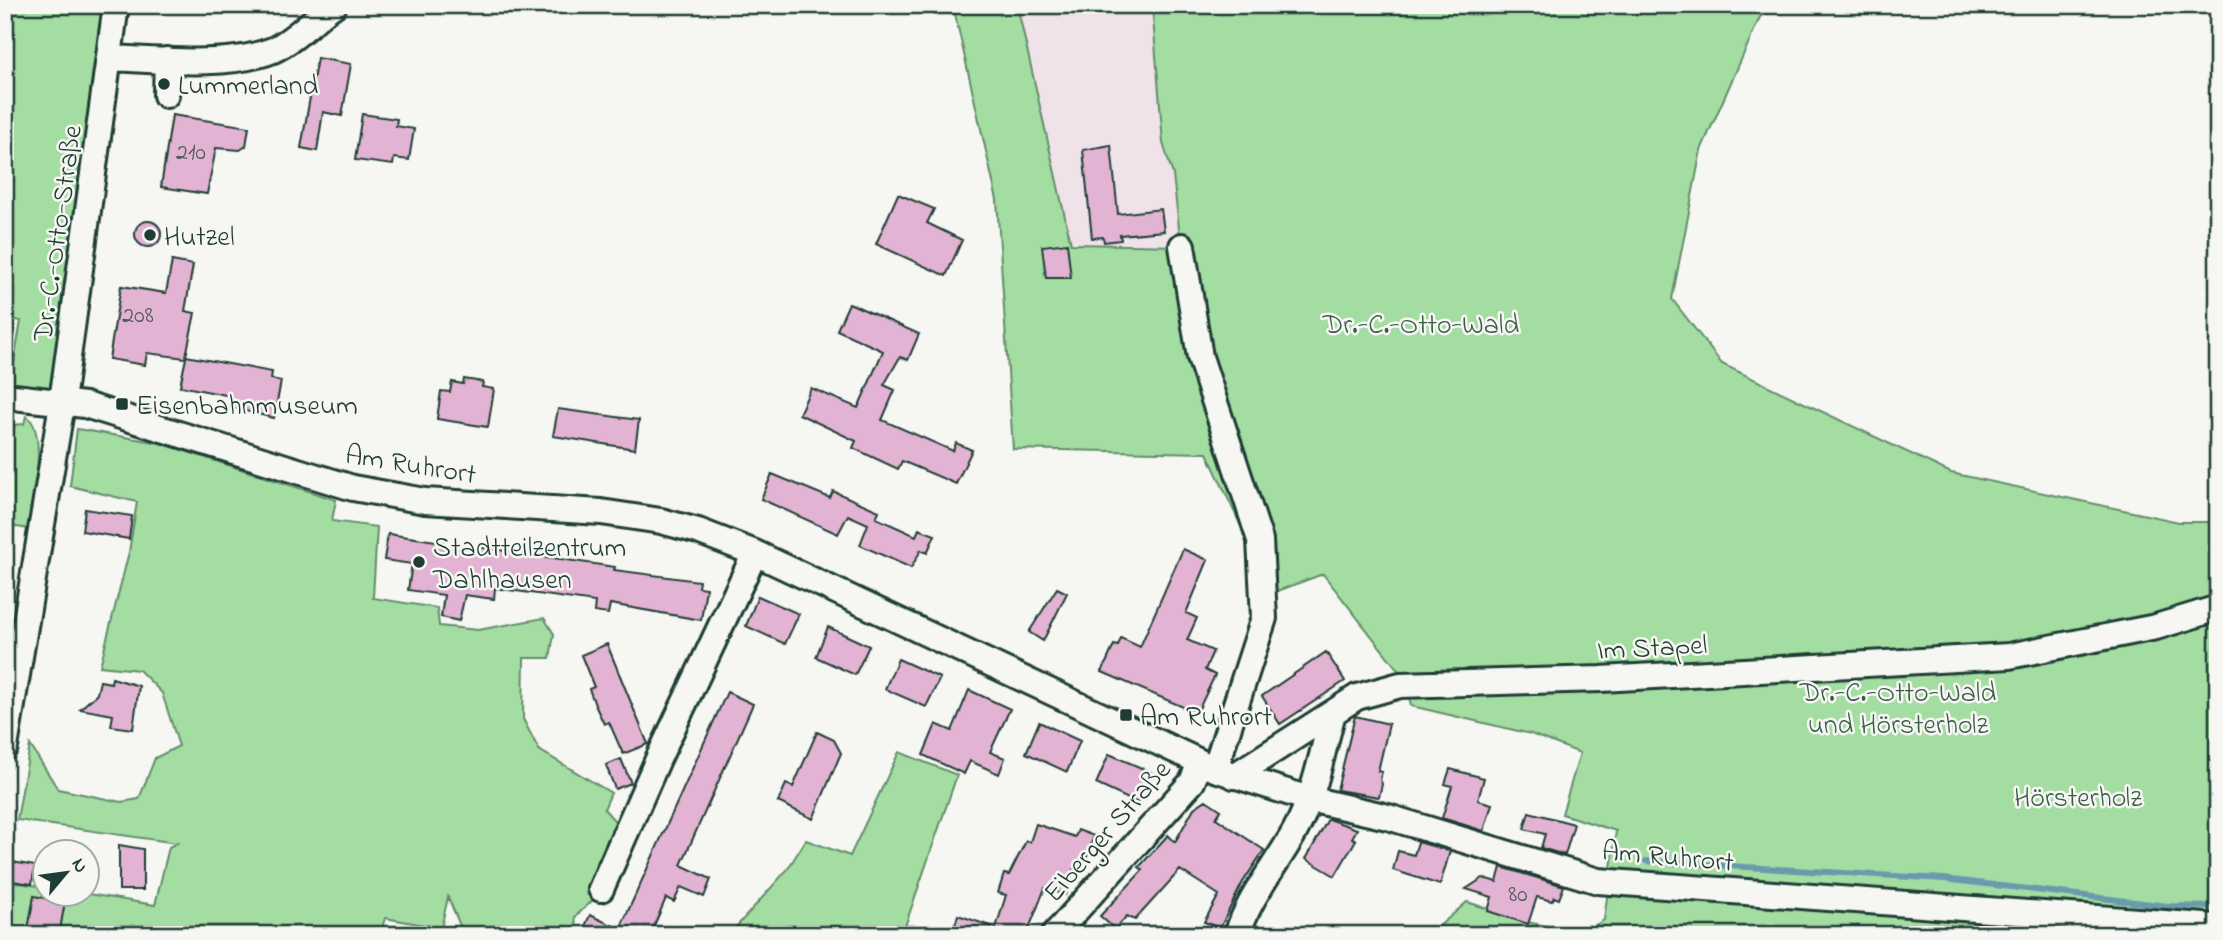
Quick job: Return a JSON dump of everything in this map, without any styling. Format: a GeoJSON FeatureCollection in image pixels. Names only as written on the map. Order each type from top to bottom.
{"type":"FeatureCollection","features":[{"type":"Feature","properties":{"kind":"street","name":"Dr.-C.-Otto-Straße"},"geometry":{"type":"LineString","coordinates":[[5,747],[62,402],[116,5]]}},
{"type":"Feature","properties":{"kind":"street"},"geometry":{"type":"LineString","coordinates":[[110,58],[196,62],[272,50],[334,5]]}},
{"type":"Feature","properties":{"kind":"street"},"geometry":{"type":"LineString","coordinates":[[166,95],[167,60]]}},
{"type":"Feature","properties":{"kind":"street"},"geometry":{"type":"LineString","coordinates":[[1182,246],[1199,357],[1260,540],[1264,618],[1216,769]]}},
{"type":"Feature","properties":{"kind":"street","name":"Am Ruhrort"},"geometry":{"type":"LineString","coordinates":[[5,396],[85,405],[353,488],[425,501],[601,512],[661,521],[698,531],[755,553],[1216,769],[1309,799],[1388,817],[1598,881],[2218,927]]}},
{"type":"Feature","properties":{"kind":"street"},"geometry":{"type":"LineString","coordinates":[[601,889],[659,757],[755,553]]}},
{"type":"Feature","properties":{"kind":"street","name":"Im Stapel"},"geometry":{"type":"LineString","coordinates":[[1333,713],[1370,691],[1418,684],[1601,679],[2009,656],[2156,628],[2218,608]]}},
{"type":"Feature","properties":{"kind":"street"},"geometry":{"type":"LineString","coordinates":[[1237,935],[1247,909],[1296,831],[1309,799],[1333,713]]}},
{"type":"Feature","properties":{"kind":"street","name":"Eiberger Straße"},"geometry":{"type":"LineString","coordinates":[[1054,935],[1192,782],[1333,713]]}},
{"type":"Feature","properties":{"kind":"shaded area"},"geometry":{"type":"Polygon","coordinates":[[[1017,5],[1152,5],[1182,246],[1071,244],[1017,5]]]}},
{"type":"Feature","properties":{"kind":"green space"},"geometry":{"type":"Polygon","coordinates":[[[5,5],[102,5],[50,391],[10,385],[21,321],[5,318],[5,5]]]}},
{"type":"Feature","properties":{"kind":"green space","name":"Dr.-C.-Otto-Wald"},"geometry":{"type":"Polygon","coordinates":[[[953,5],[1017,5],[1071,244],[1181,246],[1173,175],[1163,143],[1152,5],[1781,5],[1760,17],[1701,150],[1672,299],[1722,364],[1951,473],[2179,522],[2218,522],[2218,935],[1429,935],[1467,902],[1532,923],[1582,933],[1604,920],[1616,831],[1562,814],[1580,753],[1531,734],[1411,706],[1405,679],[1323,574],[1272,593],[1207,453],[1013,449],[997,200],[953,5]]]}},
{"type":"Feature","properties":{"kind":"green space"},"geometry":{"type":"Polygon","coordinates":[[[26,416],[33,424],[37,436],[35,486],[29,529],[11,526],[5,567],[5,479],[14,425],[24,424],[26,416]]]}},
{"type":"Feature","properties":{"kind":"green space"},"geometry":{"type":"Polygon","coordinates":[[[77,429],[160,443],[336,500],[332,521],[377,527],[373,598],[437,608],[439,626],[478,630],[544,618],[554,634],[550,658],[524,658],[523,719],[539,750],[611,793],[604,809],[622,829],[592,901],[575,917],[577,935],[464,935],[448,897],[441,928],[385,918],[380,935],[367,932],[366,935],[5,935],[5,881],[32,885],[32,908],[102,908],[102,896],[155,905],[169,847],[177,843],[17,820],[30,745],[58,789],[121,802],[139,799],[155,758],[179,746],[162,693],[139,670],[100,666],[129,552],[137,502],[70,486],[77,429]]]}},
{"type":"Feature","properties":{"kind":"green space"},"geometry":{"type":"Polygon","coordinates":[[[899,752],[957,775],[902,935],[829,935],[820,932],[819,935],[729,935],[787,870],[806,840],[850,856],[899,752]]]}},
{"type":"Feature","properties":{"kind":"building"},"geometry":{"type":"Polygon","coordinates":[[[317,58],[351,64],[342,116],[323,112],[317,151],[301,148],[317,58]]]}},
{"type":"Feature","properties":{"kind":"building"},"geometry":{"type":"Polygon","coordinates":[[[362,114],[397,119],[396,126],[414,129],[409,160],[394,158],[393,165],[355,160],[362,114]]]}},
{"type":"Feature","properties":{"kind":"building"},"geometry":{"type":"Polygon","coordinates":[[[172,115],[249,127],[246,146],[240,150],[216,148],[207,194],[161,187],[172,115]]]}},
{"type":"Feature","properties":{"kind":"building"},"geometry":{"type":"Polygon","coordinates":[[[1111,145],[1118,214],[1161,209],[1164,231],[1120,235],[1121,240],[1104,242],[1103,237],[1092,238],[1083,150],[1111,145]]]}},
{"type":"Feature","properties":{"kind":"building"},"geometry":{"type":"Polygon","coordinates":[[[898,194],[934,209],[927,223],[962,240],[946,276],[876,244],[898,194]]]}},
{"type":"Feature","properties":{"kind":"building"},"geometry":{"type":"Polygon","coordinates":[[[148,221],[157,225],[161,234],[157,243],[148,247],[139,243],[135,234],[139,225],[148,221]]]}},
{"type":"Feature","properties":{"kind":"building"},"geometry":{"type":"Polygon","coordinates":[[[1067,243],[1071,278],[1046,278],[1042,246],[1067,243]]]}},
{"type":"Feature","properties":{"kind":"building"},"geometry":{"type":"Polygon","coordinates":[[[172,261],[193,265],[185,311],[195,313],[186,356],[272,372],[271,379],[281,381],[274,418],[229,407],[231,396],[180,386],[186,358],[147,353],[145,365],[109,359],[121,286],[166,293],[172,261]]]}},
{"type":"Feature","properties":{"kind":"building"},"geometry":{"type":"Polygon","coordinates":[[[849,303],[919,334],[908,360],[900,357],[884,385],[895,390],[882,420],[953,451],[956,443],[972,450],[956,484],[902,461],[898,469],[853,448],[856,441],[799,414],[811,388],[858,408],[883,351],[837,330],[849,303]]]}},
{"type":"Feature","properties":{"kind":"building"},"geometry":{"type":"Polygon","coordinates":[[[464,379],[483,382],[482,387],[494,389],[488,427],[437,419],[441,391],[450,392],[452,382],[463,384],[464,379]]]}},
{"type":"Feature","properties":{"kind":"building"},"geometry":{"type":"Polygon","coordinates":[[[558,409],[639,420],[635,449],[553,436],[558,409]]]}},
{"type":"Feature","properties":{"kind":"building"},"geometry":{"type":"Polygon","coordinates":[[[772,474],[830,498],[833,491],[879,511],[876,518],[916,536],[919,529],[935,535],[927,553],[921,550],[911,568],[860,545],[868,524],[848,515],[838,534],[761,499],[772,474]]]}},
{"type":"Feature","properties":{"kind":"building"},"geometry":{"type":"Polygon","coordinates":[[[85,509],[132,516],[129,539],[82,531],[85,509]]]}},
{"type":"Feature","properties":{"kind":"building"},"geometry":{"type":"Polygon","coordinates":[[[388,534],[443,542],[442,547],[477,552],[478,547],[699,581],[698,587],[706,588],[701,620],[610,604],[608,614],[594,612],[595,602],[495,588],[494,599],[465,595],[459,621],[441,617],[444,595],[408,590],[412,564],[384,560],[388,534]]]}},
{"type":"Feature","properties":{"kind":"building"},"geometry":{"type":"Polygon","coordinates":[[[1183,549],[1208,560],[1186,613],[1197,618],[1187,640],[1213,651],[1205,670],[1215,675],[1197,713],[1102,672],[1114,645],[1118,646],[1121,638],[1140,647],[1183,549]]]}},
{"type":"Feature","properties":{"kind":"building"},"geometry":{"type":"Polygon","coordinates":[[[1057,588],[1067,593],[1043,641],[1029,632],[1057,588]]]}},
{"type":"Feature","properties":{"kind":"building"},"geometry":{"type":"Polygon","coordinates":[[[758,596],[799,614],[785,644],[746,626],[758,596]]]}},
{"type":"Feature","properties":{"kind":"building"},"geometry":{"type":"Polygon","coordinates":[[[828,627],[869,646],[855,675],[816,657],[828,627]]]}},
{"type":"Feature","properties":{"kind":"building"},"geometry":{"type":"Polygon","coordinates":[[[607,644],[648,744],[623,754],[609,722],[604,724],[596,707],[589,689],[594,687],[581,655],[607,644]]]}},
{"type":"Feature","properties":{"kind":"building"},"geometry":{"type":"Polygon","coordinates":[[[1326,652],[1345,681],[1280,724],[1262,696],[1326,652]]]}},
{"type":"Feature","properties":{"kind":"building"},"geometry":{"type":"Polygon","coordinates":[[[898,659],[940,678],[926,707],[885,689],[898,659]]]}},
{"type":"Feature","properties":{"kind":"building"},"geometry":{"type":"Polygon","coordinates":[[[112,678],[139,686],[133,729],[111,726],[113,715],[80,709],[97,694],[100,681],[111,683],[112,678]]]}},
{"type":"Feature","properties":{"kind":"building"},"geometry":{"type":"Polygon","coordinates":[[[969,690],[1010,709],[990,752],[1005,758],[999,774],[970,761],[964,774],[923,755],[936,724],[952,731],[969,690]]]}},
{"type":"Feature","properties":{"kind":"building"},"geometry":{"type":"Polygon","coordinates":[[[727,692],[753,704],[681,865],[711,879],[704,897],[681,887],[674,902],[666,898],[650,935],[581,935],[590,915],[620,929],[727,692]]]}},
{"type":"Feature","properties":{"kind":"building"},"geometry":{"type":"Polygon","coordinates":[[[1355,716],[1389,724],[1378,771],[1382,772],[1379,797],[1337,790],[1355,716]]]}},
{"type":"Feature","properties":{"kind":"building"},"geometry":{"type":"Polygon","coordinates":[[[1039,722],[1080,741],[1067,772],[1026,753],[1039,722]]]}},
{"type":"Feature","properties":{"kind":"building"},"geometry":{"type":"Polygon","coordinates":[[[817,732],[834,740],[841,753],[813,819],[778,802],[786,784],[793,787],[817,732]]]}},
{"type":"Feature","properties":{"kind":"building"},"geometry":{"type":"Polygon","coordinates":[[[1109,754],[1151,772],[1137,803],[1096,784],[1109,754]]]}},
{"type":"Feature","properties":{"kind":"building"},"geometry":{"type":"Polygon","coordinates":[[[621,759],[631,783],[615,789],[606,765],[621,759]]]}},
{"type":"Feature","properties":{"kind":"building"},"geometry":{"type":"Polygon","coordinates":[[[1450,769],[1484,778],[1478,800],[1492,804],[1484,831],[1442,818],[1452,786],[1445,784],[1450,769]]]}},
{"type":"Feature","properties":{"kind":"building"},"geometry":{"type":"Polygon","coordinates":[[[1206,800],[1221,810],[1216,818],[1264,850],[1243,882],[1220,928],[1204,922],[1219,895],[1180,870],[1135,920],[1127,916],[1115,929],[1100,916],[1143,870],[1139,867],[1168,835],[1175,842],[1194,808],[1206,800]]]}},
{"type":"Feature","properties":{"kind":"building"},"geometry":{"type":"Polygon","coordinates":[[[1529,812],[1574,824],[1565,855],[1541,848],[1545,834],[1524,829],[1529,812]]]}},
{"type":"Feature","properties":{"kind":"building"},"geometry":{"type":"Polygon","coordinates":[[[1328,819],[1357,829],[1352,838],[1356,840],[1335,876],[1306,859],[1328,819]]]}},
{"type":"Feature","properties":{"kind":"building"},"geometry":{"type":"Polygon","coordinates":[[[1036,824],[1075,837],[1078,830],[1094,836],[1082,871],[1074,868],[1065,895],[1045,888],[1028,931],[1021,929],[1020,935],[952,935],[958,915],[996,928],[1006,895],[998,893],[1004,874],[1009,875],[1026,841],[1030,842],[1036,824]]]}},
{"type":"Feature","properties":{"kind":"building"},"geometry":{"type":"Polygon","coordinates":[[[1418,842],[1450,851],[1440,885],[1393,870],[1398,851],[1414,855],[1418,842]]]}},
{"type":"Feature","properties":{"kind":"building"},"geometry":{"type":"Polygon","coordinates":[[[119,845],[143,849],[143,890],[119,890],[119,845]]]}},
{"type":"Feature","properties":{"kind":"building"},"geometry":{"type":"Polygon","coordinates":[[[7,861],[32,865],[32,884],[5,880],[7,861]]]}},
{"type":"Feature","properties":{"kind":"building"},"geometry":{"type":"Polygon","coordinates":[[[1501,867],[1564,886],[1559,899],[1554,897],[1552,901],[1537,897],[1528,924],[1488,911],[1492,897],[1466,889],[1483,878],[1497,882],[1501,867]]]}},
{"type":"Feature","properties":{"kind":"building"},"geometry":{"type":"Polygon","coordinates":[[[32,907],[64,908],[59,935],[27,935],[32,907]]]}},
{"type":"Feature","properties":{"kind":"waterway"},"geometry":{"type":"LineString","coordinates":[[1646,861],[1944,879],[2168,906],[2218,907]]}},
{"type":"Feature","properties":{"kind":"place","name":"Lummerland"},"geometry":{"type":"Point","coordinates":[164,84]}},
{"type":"Feature","properties":{"kind":"place","name":"Hutzel"},"geometry":{"type":"Point","coordinates":[150,235]}},
{"type":"Feature","properties":{"kind":"place","name":"Eisenbahnmuseum"},"geometry":{"type":"Point","coordinates":[122,404]}},
{"type":"Feature","properties":{"kind":"place","name":"Stadtteilzentrum Dahlhausen"},"geometry":{"type":"Point","coordinates":[419,562]}},
{"type":"Feature","properties":{"kind":"place","name":"Am Ruhrort"},"geometry":{"type":"Point","coordinates":[1126,715]}},
{"type":"Feature","properties":{"kind":"park label","name":"Dr.-C.-Otto-Wald und Hörsterholz"},"geometry":{"type":"Point","coordinates":[1898,707]}},
{"type":"Feature","properties":{"kind":"park label","name":"Hörsterholz"},"geometry":{"type":"Point","coordinates":[2078,796]}}]}
